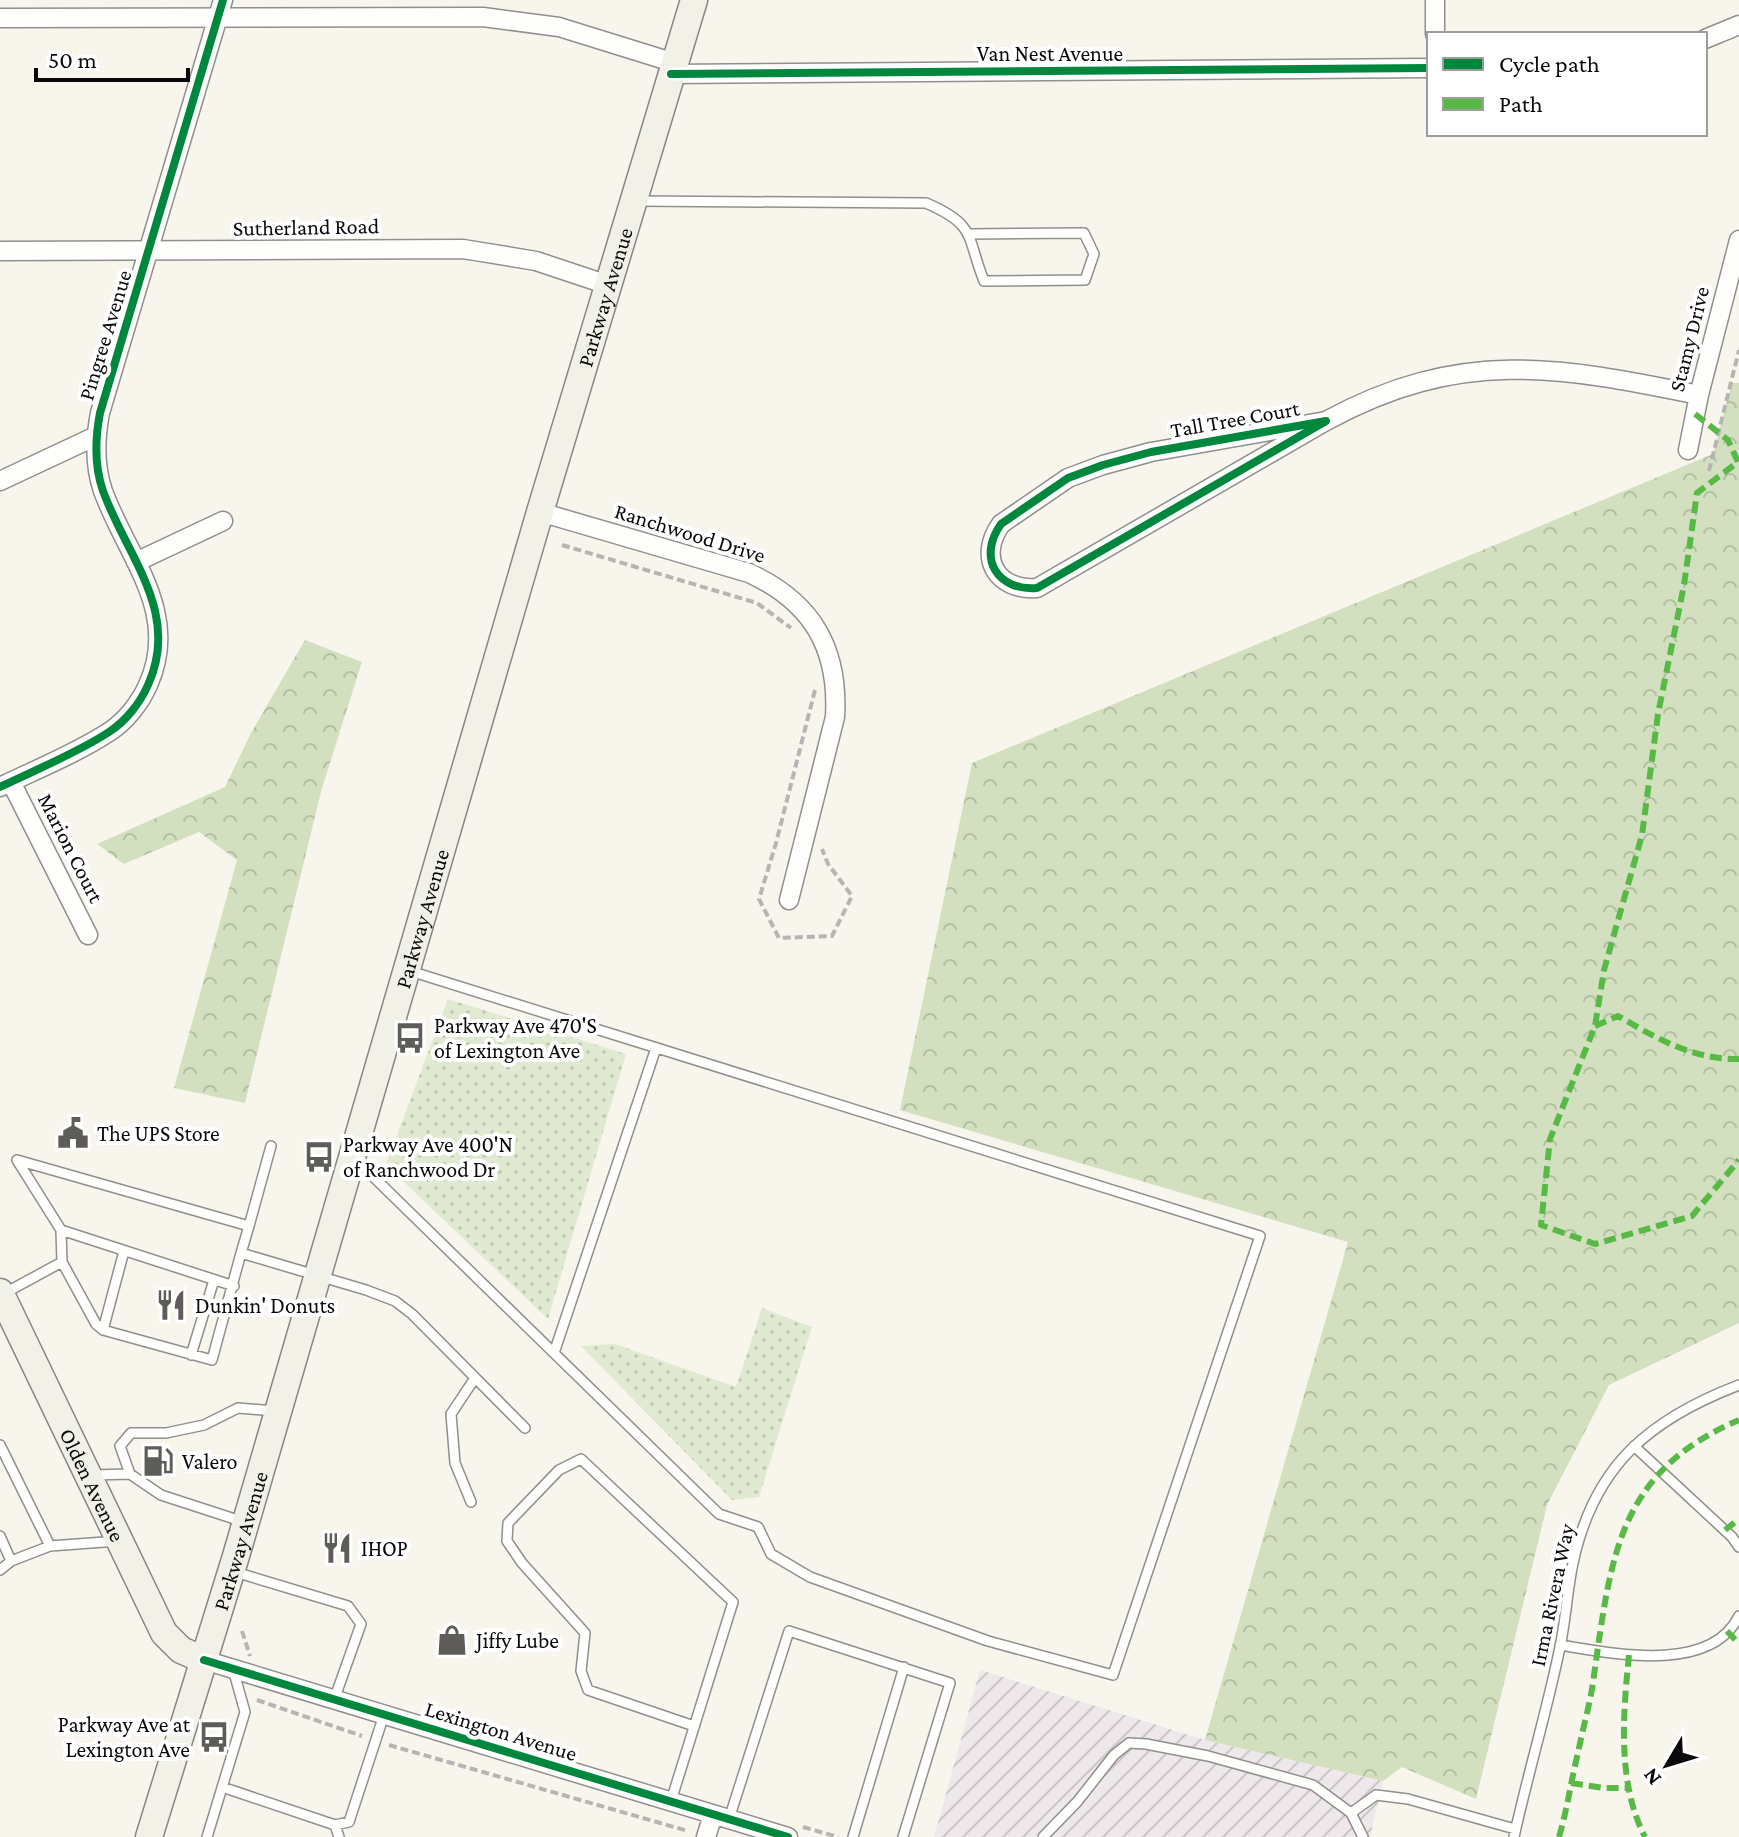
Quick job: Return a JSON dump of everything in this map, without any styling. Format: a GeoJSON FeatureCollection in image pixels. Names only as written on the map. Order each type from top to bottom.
{"type":"FeatureCollection","features":[{"type":"Feature","properties":{"kind":"main road","name":"Parkway Avenue"},"geometry":{"type":"LineString","coordinates":[[149,1837],[232,1571],[540,512],[694,0]]}},
{"type":"Feature","properties":{"kind":"main road","name":"Olden Avenue"},"geometry":{"type":"LineString","coordinates":[[3,1304],[164,1633],[181,1650],[204,1660]]}},
{"type":"Feature","properties":{"kind":"street"},"geometry":{"type":"LineString","coordinates":[[1435,0],[1435,32]]}},
{"type":"Feature","properties":{"kind":"street","name":"Van Nest Avenue"},"geometry":{"type":"LineString","coordinates":[[0,18],[220,9],[515,19],[559,27],[673,68],[1427,68]]}},
{"type":"Feature","properties":{"kind":"street","name":"Pingree Avenue"},"geometry":{"type":"LineString","coordinates":[[5,784],[110,731],[129,715],[145,694],[154,672],[159,648],[155,603],[103,490],[97,464],[96,436],[100,413],[220,9]]}},
{"type":"Feature","properties":{"kind":"street"},"geometry":{"type":"LineString","coordinates":[[1707,38],[1735,31]]}},
{"type":"Feature","properties":{"kind":"street","name":"Stamy Drive"},"geometry":{"type":"LineString","coordinates":[[1688,450],[1739,240]]}},
{"type":"Feature","properties":{"kind":"street","name":"Sutherland Road"},"geometry":{"type":"LineString","coordinates":[[0,251],[463,249],[536,261],[608,285]]}},
{"type":"Feature","properties":{"kind":"street","name":"Tall Tree Court"},"geometry":{"type":"LineString","coordinates":[[1326,421],[1151,452],[1068,478],[1001,524],[993,535],[991,561],[998,576],[1010,585],[1023,589],[1037,588],[1326,421],[1389,391],[1425,380],[1468,372],[1512,369],[1604,376],[1699,395]]}},
{"type":"Feature","properties":{"kind":"street"},"geometry":{"type":"LineString","coordinates":[[0,481],[96,436]]}},
{"type":"Feature","properties":{"kind":"street","name":"Ranchwood Drive"},"geometry":{"type":"LineString","coordinates":[[540,512],[749,573],[790,597],[809,617],[825,643],[833,667],[835,717],[789,900]]}},
{"type":"Feature","properties":{"kind":"street"},"geometry":{"type":"LineString","coordinates":[[136,562],[223,521]]}},
{"type":"Feature","properties":{"kind":"street","name":"Marion Court"},"geometry":{"type":"LineString","coordinates":[[5,784],[88,935]]}},
{"type":"Feature","properties":{"kind":"street","name":"Lexington Avenue"},"geometry":{"type":"LineString","coordinates":[[204,1660],[788,1837]]}},
{"type":"Feature","properties":{"kind":"street"},"geometry":{"type":"LineString","coordinates":[[706,1837],[721,1817]]}},
{"type":"Feature","properties":{"kind":"lane"},"geometry":{"type":"LineString","coordinates":[[634,201],[926,203],[950,213],[970,234],[975,260],[984,281],[1085,280],[1094,254],[1084,233],[970,234]]}},
{"type":"Feature","properties":{"kind":"lane"},"geometry":{"type":"LineString","coordinates":[[353,1157],[719,1514],[758,1527],[771,1554],[810,1577],[988,1641],[1113,1675],[1260,1236],[407,970]]}},
{"type":"Feature","properties":{"kind":"lane"},"geometry":{"type":"LineString","coordinates":[[554,1353],[656,1048]]}},
{"type":"Feature","properties":{"kind":"lane"},"geometry":{"type":"LineString","coordinates":[[249,1226],[17,1160],[61,1230],[62,1262],[96,1324],[103,1330],[212,1360],[234,1286],[271,1146]]}},
{"type":"Feature","properties":{"kind":"lane"},"geometry":{"type":"LineString","coordinates":[[61,1230],[234,1286]]}},
{"type":"Feature","properties":{"kind":"lane"},"geometry":{"type":"LineString","coordinates":[[103,1330],[124,1251]]}},
{"type":"Feature","properties":{"kind":"lane"},"geometry":{"type":"LineString","coordinates":[[241,1253],[395,1301],[412,1314],[525,1428]]}},
{"type":"Feature","properties":{"kind":"lane"},"geometry":{"type":"LineString","coordinates":[[3,1304],[62,1262]]}},
{"type":"Feature","properties":{"kind":"lane"},"geometry":{"type":"LineString","coordinates":[[191,1355],[214,1280]]}},
{"type":"Feature","properties":{"kind":"lane"},"geometry":{"type":"LineString","coordinates":[[471,1502],[455,1463],[451,1414],[475,1378]]}},
{"type":"Feature","properties":{"kind":"lane","name":"Irma Rivera Way"},"geometry":{"type":"LineString","coordinates":[[1514,1833],[1560,1645],[1574,1561],[1589,1512],[1603,1486],[1634,1446],[1661,1422],[1680,1410],[1739,1385]]}},
{"type":"Feature","properties":{"kind":"lane"},"geometry":{"type":"LineString","coordinates":[[130,1474],[120,1446],[131,1433],[166,1433],[204,1425],[238,1408],[279,1411]]}},
{"type":"Feature","properties":{"kind":"lane"},"geometry":{"type":"LineString","coordinates":[[0,1445],[50,1546]]}},
{"type":"Feature","properties":{"kind":"lane"},"geometry":{"type":"LineString","coordinates":[[1634,1446],[1739,1547]]}},
{"type":"Feature","properties":{"kind":"lane"},"geometry":{"type":"LineString","coordinates":[[671,1801],[733,1602],[581,1459],[559,1470],[508,1523],[507,1541],[522,1563],[585,1633],[581,1671],[588,1690],[694,1726]]}},
{"type":"Feature","properties":{"kind":"lane"},"geometry":{"type":"LineString","coordinates":[[89,1475],[130,1474],[161,1495],[246,1523]]}},
{"type":"Feature","properties":{"kind":"lane"},"geometry":{"type":"LineString","coordinates":[[0,1536],[11,1561]]}},
{"type":"Feature","properties":{"kind":"lane"},"geometry":{"type":"LineString","coordinates":[[0,1570],[11,1561],[50,1546],[120,1541]]}},
{"type":"Feature","properties":{"kind":"lane"},"geometry":{"type":"LineString","coordinates":[[232,1571],[348,1606],[356,1615],[361,1624],[334,1700]]}},
{"type":"Feature","properties":{"kind":"lane"},"geometry":{"type":"LineString","coordinates":[[1560,1645],[1656,1657],[1693,1650],[1721,1638],[1739,1616]]}},
{"type":"Feature","properties":{"kind":"lane"},"geometry":{"type":"LineString","coordinates":[[721,1817],[789,1631],[950,1683],[903,1837]]}},
{"type":"Feature","properties":{"kind":"lane"},"geometry":{"type":"LineString","coordinates":[[853,1837],[904,1667]]}},
{"type":"Feature","properties":{"kind":"lane"},"geometry":{"type":"LineString","coordinates":[[207,1837],[245,1712],[233,1669]]}},
{"type":"Feature","properties":{"kind":"lane"},"geometry":{"type":"LineString","coordinates":[[222,1787],[335,1825],[349,1822],[384,1715]]}},
{"type":"Feature","properties":{"kind":"lane"},"geometry":{"type":"LineString","coordinates":[[1043,1837],[1077,1802],[1114,1755],[1129,1743],[1208,1756],[1313,1785],[1351,1813],[1363,1837]]}},
{"type":"Feature","properties":{"kind":"lane"},"geometry":{"type":"LineString","coordinates":[[1351,1813],[1376,1795],[1408,1799],[1514,1833]]}},
{"type":"Feature","properties":{"kind":"lane"},"geometry":{"type":"LineString","coordinates":[[335,1825],[339,1837]]}},
{"type":"Feature","properties":{"kind":"path"},"geometry":{"type":"LineString","coordinates":[[1709,471],[1739,350]]}},
{"type":"Feature","properties":{"kind":"path"},"geometry":{"type":"LineString","coordinates":[[562,545],[757,603],[801,635]]}},
{"type":"Feature","properties":{"kind":"path"},"geometry":{"type":"LineString","coordinates":[[815,689],[759,899],[779,938],[832,936],[852,896],[828,864],[819,843]]}},
{"type":"Feature","properties":{"kind":"path"},"geometry":{"type":"LineString","coordinates":[[241,1697],[265,1702],[420,1756],[688,1831],[686,1837]]}},
{"type":"Feature","properties":{"kind":"shaded area"},"geometry":{"type":"Polygon","coordinates":[[[980,1670],[1205,1740],[1383,1781],[1370,1837],[934,1837],[980,1670]]]}},
{"type":"Feature","properties":{"kind":"green space"},"geometry":{"type":"Polygon","coordinates":[[[1732,383],[1739,383],[1739,1323],[1609,1385],[1547,1505],[1476,1799],[1402,1767],[1383,1781],[1205,1740],[1348,1242],[900,1110],[972,763],[1713,454],[1732,383]]]}},
{"type":"Feature","properties":{"kind":"green space"},"geometry":{"type":"Polygon","coordinates":[[[305,640],[362,662],[322,788],[245,1103],[174,1088],[237,860],[199,832],[124,864],[97,844],[225,787],[251,733],[305,640]]]}},
{"type":"Feature","properties":{"kind":"green space"},"geometry":{"type":"Polygon","coordinates":[[[448,999],[626,1054],[548,1319],[386,1165],[448,999]]]}},
{"type":"Feature","properties":{"kind":"green space"},"geometry":{"type":"Polygon","coordinates":[[[762,1308],[812,1327],[759,1497],[732,1500],[581,1346],[615,1344],[736,1387],[762,1308]]]}},
{"type":"Feature","properties":{"kind":"marked path"},"geometry":{"type":"LineString","coordinates":[[1695,414],[1728,440],[1738,462],[1697,493],[1684,585],[1658,714],[1642,835],[1604,970],[1595,1026],[1550,1139],[1541,1225],[1595,1244],[1692,1216],[1739,1160]]}},
{"type":"Feature","properties":{"kind":"marked path"},"geometry":{"type":"LineString","coordinates":[[1595,1026],[1618,1016],[1661,1040],[1691,1052],[1739,1059]]}},
{"type":"Feature","properties":{"kind":"marked path"},"geometry":{"type":"LineString","coordinates":[[1559,1837],[1591,1694],[1607,1593],[1627,1523],[1644,1493],[1667,1465],[1698,1441],[1739,1420]]}},
{"type":"Feature","properties":{"kind":"marked path"},"geometry":{"type":"LineString","coordinates":[[1725,1530],[1739,1519]]}},
{"type":"Feature","properties":{"kind":"marked path"},"geometry":{"type":"LineString","coordinates":[[1727,1631],[1739,1644]]}},
{"type":"Feature","properties":{"kind":"marked path"},"geometry":{"type":"LineString","coordinates":[[1629,1655],[1624,1724],[1626,1771],[1636,1816],[1645,1837]]}},
{"type":"Feature","properties":{"kind":"marked path"},"geometry":{"type":"LineString","coordinates":[[1571,1783],[1627,1788]]}},
{"type":"Feature","properties":{"kind":"cycle path"},"geometry":{"type":"LineString","coordinates":[[0,787],[70,754],[115,728],[141,698],[157,658],[155,609],[103,491],[97,462],[97,432],[100,413],[223,0]]}},
{"type":"Feature","properties":{"kind":"cycle path"},"geometry":{"type":"LineString","coordinates":[[671,74],[1427,68]]}},
{"type":"Feature","properties":{"kind":"cycle path"},"geometry":{"type":"LineString","coordinates":[[1326,421],[1037,588],[1011,584],[995,570],[991,549],[1001,524],[1068,478],[1151,452],[1326,421]]}},
{"type":"Feature","properties":{"kind":"cycle path"},"geometry":{"type":"LineString","coordinates":[[204,1660],[788,1837]]}},
{"type":"Feature","properties":{"kind":"place","name":"Parkway Ave 470'S of Lexington Ave"},"geometry":{"type":"Point","coordinates":[410,1038]}},
{"type":"Feature","properties":{"kind":"place","name":"The UPS Store"},"geometry":{"type":"Point","coordinates":[73,1133]}},
{"type":"Feature","properties":{"kind":"place","name":"Parkway Ave 400'N of Ranchwood Dr"},"geometry":{"type":"Point","coordinates":[319,1157]}},
{"type":"Feature","properties":{"kind":"place","name":"Dunkin' Donuts"},"geometry":{"type":"Point","coordinates":[171,1305]}},
{"type":"Feature","properties":{"kind":"place","name":"Valero"},"geometry":{"type":"Point","coordinates":[158,1461]}},
{"type":"Feature","properties":{"kind":"place","name":"IHOP"},"geometry":{"type":"Point","coordinates":[337,1548]}},
{"type":"Feature","properties":{"kind":"place","name":"Jiffy Lube"},"geometry":{"type":"Point","coordinates":[452,1640]}},
{"type":"Feature","properties":{"kind":"place","name":"Parkway Ave at Lexington Ave"},"geometry":{"type":"Point","coordinates":[214,1737]}}]}
